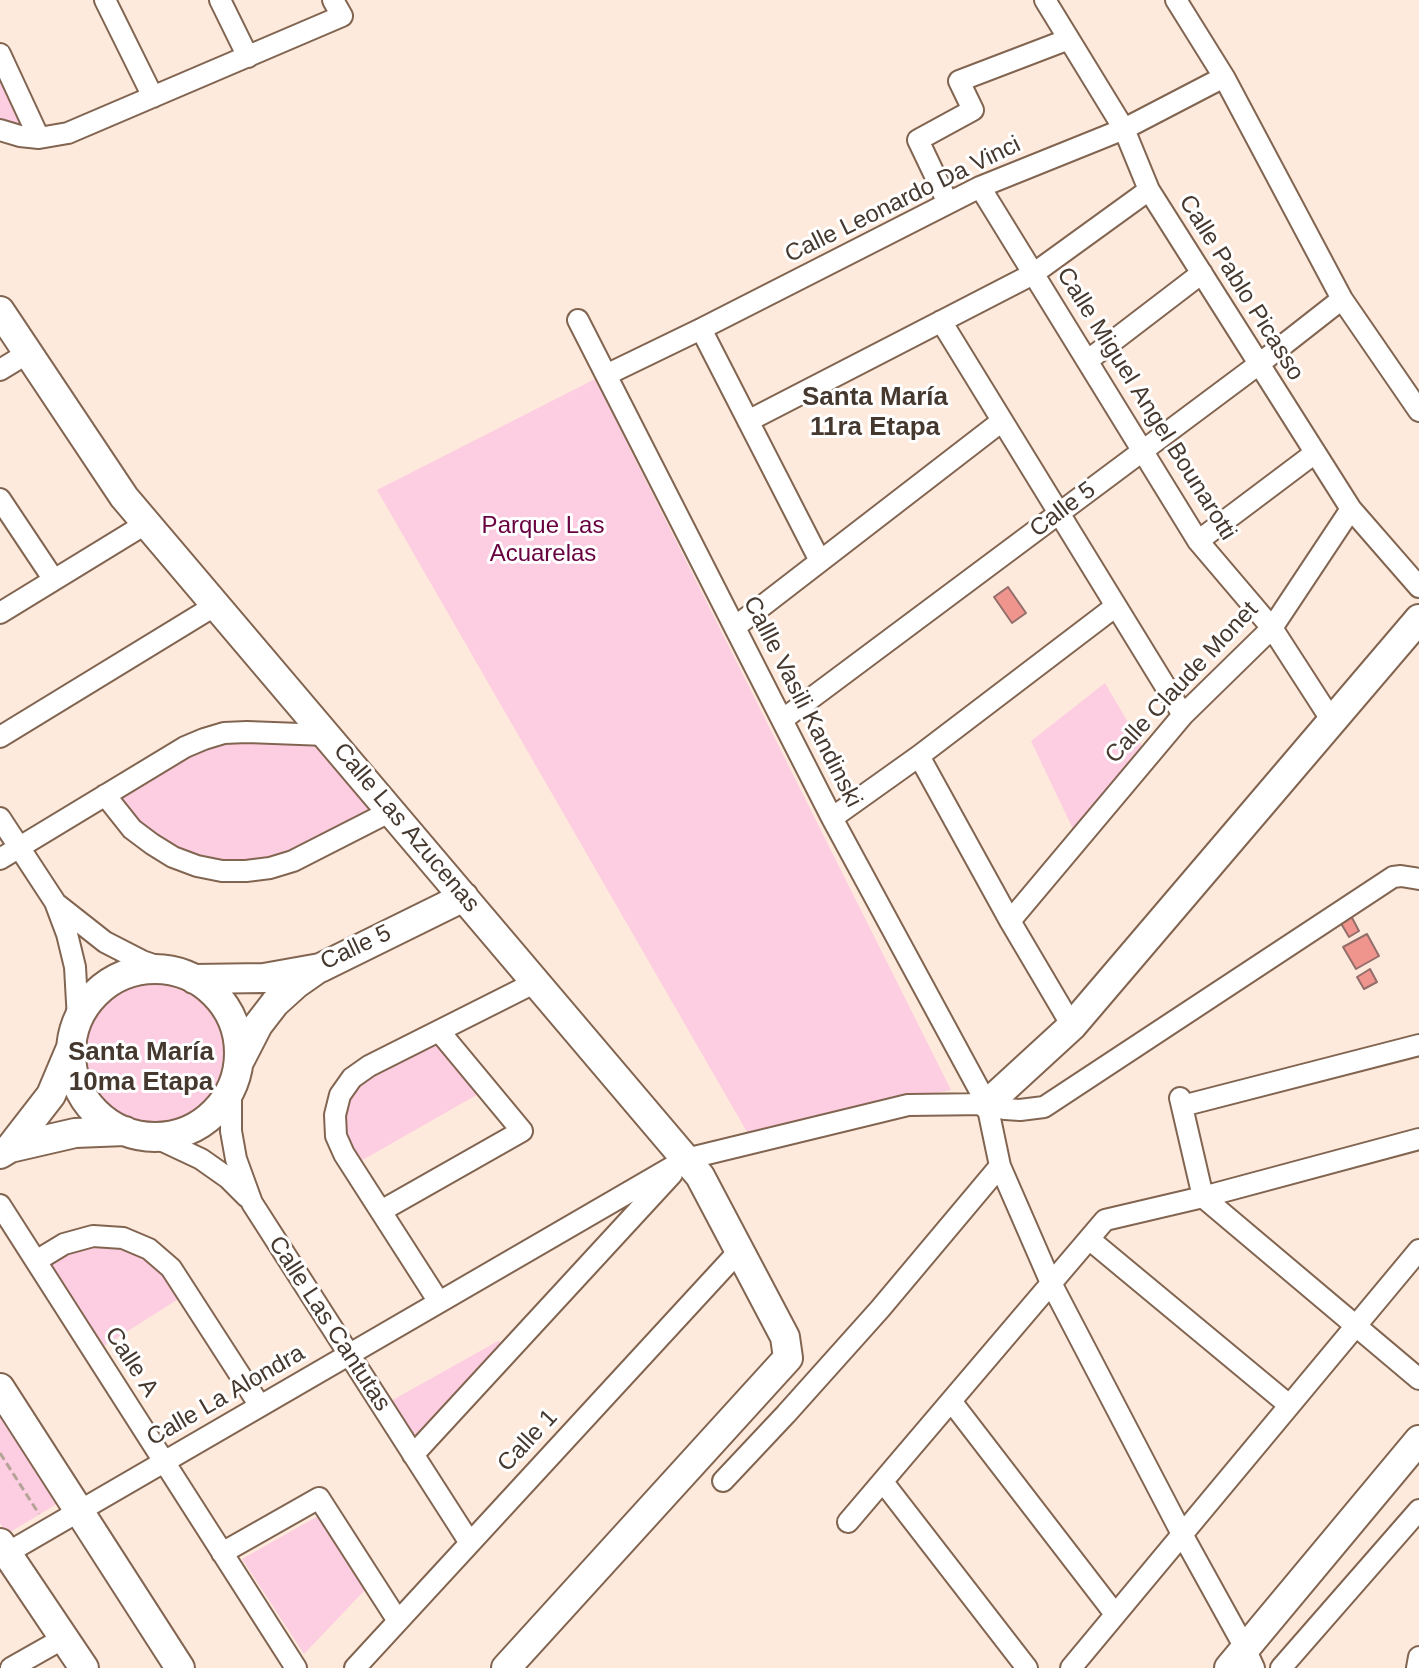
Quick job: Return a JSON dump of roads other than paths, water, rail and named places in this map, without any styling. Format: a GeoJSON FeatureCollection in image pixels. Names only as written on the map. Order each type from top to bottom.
{"type":"FeatureCollection","features":[{"type":"Feature","properties":{"kind":"street"},"geometry":{"type":"LineString","coordinates":[[105,0],[153,97]]}},
{"type":"Feature","properties":{"kind":"street"},"geometry":{"type":"LineString","coordinates":[[220,0],[248,57]]}},
{"type":"Feature","properties":{"kind":"street","name":"Calle Pablo Picasso"},"geometry":{"type":"LineString","coordinates":[[1045,0],[1124,129],[1149,190],[1315,453],[1351,509],[1419,587]]}},
{"type":"Feature","properties":{"kind":"street"},"geometry":{"type":"LineString","coordinates":[[1176,0],[1224,77],[1342,299],[1419,411]]}},
{"type":"Feature","properties":{"kind":"street"},"geometry":{"type":"LineString","coordinates":[[0,130],[39,138],[68,133],[248,57],[338,8]]}},
{"type":"Feature","properties":{"kind":"street"},"geometry":{"type":"LineString","coordinates":[[948,203],[918,140],[973,110],[959,81],[1069,39]]}},
{"type":"Feature","properties":{"kind":"street"},"geometry":{"type":"LineString","coordinates":[[0,54],[39,138]]}},
{"type":"Feature","properties":{"kind":"street","name":"Calle Leonardo Da Vinci"},"geometry":{"type":"LineString","coordinates":[[606,375],[980,187],[1124,129],[1224,77]]}},
{"type":"Feature","properties":{"kind":"street","name":"Calle Miguel Angel Bounarotti"},"geometry":{"type":"LineString","coordinates":[[980,187],[1198,541],[1272,628],[1332,721]]}},
{"type":"Feature","properties":{"kind":"street"},"geometry":{"type":"LineString","coordinates":[[748,421],[1033,274],[1149,190]]}},
{"type":"Feature","properties":{"kind":"street"},"geometry":{"type":"LineString","coordinates":[[1087,361],[1202,273]]}},
{"type":"Feature","properties":{"kind":"street","name":"Calle 5"},"geometry":{"type":"LineString","coordinates":[[782,720],[1342,299]]}},
{"type":"Feature","properties":{"kind":"street","name":"Calle Las Azucenas"},"geometry":{"type":"LineString","coordinates":[[0,311],[124,497],[700,1176],[785,1337],[788,1358],[506,1668]]}},
{"type":"Feature","properties":{"kind":"street","name":"Callle Vasili Kandinski"},"geometry":{"type":"LineString","coordinates":[[578,320],[832,818],[987,1104],[1000,1166],[1051,1283],[1182,1534],[1243,1661]]}},
{"type":"Feature","properties":{"kind":"street"},"geometry":{"type":"LineString","coordinates":[[941,321],[1183,715]]}},
{"type":"Feature","properties":{"kind":"street"},"geometry":{"type":"LineString","coordinates":[[701,329],[820,561]]}},
{"type":"Feature","properties":{"kind":"street"},"geometry":{"type":"LineString","coordinates":[[0,370],[28,353]]}},
{"type":"Feature","properties":{"kind":"street"},"geometry":{"type":"LineString","coordinates":[[735,627],[1002,421]]}},
{"type":"Feature","properties":{"kind":"street"},"geometry":{"type":"LineString","coordinates":[[1198,541],[1315,453]]}},
{"type":"Feature","properties":{"kind":"street"},"geometry":{"type":"LineString","coordinates":[[0,499],[54,580]]}},
{"type":"Feature","properties":{"kind":"street","name":"Calle Claude Monet"},"geometry":{"type":"LineString","coordinates":[[1010,921],[1183,715],[1272,628],[1351,509]]}},
{"type":"Feature","properties":{"kind":"street"},"geometry":{"type":"LineString","coordinates":[[0,613],[147,523]]}},
{"type":"Feature","properties":{"kind":"street"},"geometry":{"type":"LineString","coordinates":[[0,737],[216,605]]}},
{"type":"Feature","properties":{"kind":"street"},"geometry":{"type":"LineString","coordinates":[[832,818],[1116,606]]}},
{"type":"Feature","properties":{"kind":"street"},"geometry":{"type":"LineString","coordinates":[[987,1104],[1072,1026],[1419,619]]}},
{"type":"Feature","properties":{"kind":"street"},"geometry":{"type":"LineString","coordinates":[[0,859],[185,747],[224,733],[326,735]]}},
{"type":"Feature","properties":{"kind":"street"},"geometry":{"type":"LineString","coordinates":[[919,756],[1072,1026]]}},
{"type":"Feature","properties":{"kind":"street"},"geometry":{"type":"LineString","coordinates":[[105,795],[132,829],[152,844],[185,862],[222,871],[270,868],[293,861],[391,811]]}},
{"type":"Feature","properties":{"kind":"street"},"geometry":{"type":"LineString","coordinates":[[0,818],[55,902],[67,934],[75,967],[74,1072],[84,1097],[102,1117],[201,1159],[228,1178],[252,1203]]}},
{"type":"Feature","properties":{"kind":"street","name":"Calle La Alondra"},"geometry":{"type":"LineString","coordinates":[[2,1551],[79,1511],[686,1159],[908,1105],[987,1104],[1020,1110],[1044,1107],[1393,877],[1419,879]]}},
{"type":"Feature","properties":{"kind":"street","name":"Calle 5"},"geometry":{"type":"LineString","coordinates":[[194,979],[264,978],[320,968],[464,897]]}},
{"type":"Feature","properties":{"kind":"street"},"geometry":{"type":"LineString","coordinates":[[5,1151],[75,1133],[180,1133],[193,1128],[215,1112],[235,1075],[237,1034],[226,1007],[217,996],[194,979],[142,961],[105,942],[55,902]]}},
{"type":"Feature","properties":{"kind":"street","name":"Calle Las Cantutas"},"geometry":{"type":"LineString","coordinates":[[320,968],[275,1003],[258,1025],[235,1075],[231,1131],[236,1159],[252,1203],[470,1543]]}},
{"type":"Feature","properties":{"kind":"street"},"geometry":{"type":"LineString","coordinates":[[5,1151],[51,1095],[93,997],[114,980],[140,970],[168,970]]}},
{"type":"Feature","properties":{"kind":"street"},"geometry":{"type":"LineString","coordinates":[[439,1302],[344,1154],[336,1136],[335,1115],[340,1095],[352,1078],[369,1066],[536,982]]}},
{"type":"Feature","properties":{"kind":"street"},"geometry":{"type":"LineString","coordinates":[[381,1211],[522,1131],[439,1031]]}},
{"type":"Feature","properties":{"kind":"street"},"geometry":{"type":"LineString","coordinates":[[1419,1045],[1181,1102],[1203,1197],[1419,1379]]}},
{"type":"Feature","properties":{"kind":"street"},"geometry":{"type":"LineString","coordinates":[[848,1522],[1105,1220],[1419,1139]]}},
{"type":"Feature","properties":{"kind":"street"},"geometry":{"type":"LineString","coordinates":[[413,1455],[686,1159]]}},
{"type":"Feature","properties":{"kind":"street"},"geometry":{"type":"LineString","coordinates":[[723,1481],[880,1309],[1000,1166]]}},
{"type":"Feature","properties":{"kind":"street","name":"Calle A"},"geometry":{"type":"LineString","coordinates":[[0,1205],[296,1668]]}},
{"type":"Feature","properties":{"kind":"street"},"geometry":{"type":"LineString","coordinates":[[580,1221],[603,1248]]}},
{"type":"Feature","properties":{"kind":"street"},"geometry":{"type":"LineString","coordinates":[[36,1261],[64,1244],[93,1236],[123,1238],[149,1249],[171,1268],[260,1406]]}},
{"type":"Feature","properties":{"kind":"street"},"geometry":{"type":"LineString","coordinates":[[1089,1239],[1289,1405]]}},
{"type":"Feature","properties":{"kind":"street","name":"Calle 1"},"geometry":{"type":"LineString","coordinates":[[355,1668],[740,1250]]}},
{"type":"Feature","properties":{"kind":"street"},"geometry":{"type":"LineString","coordinates":[[1071,1668],[1419,1250]]}},
{"type":"Feature","properties":{"kind":"street"},"geometry":{"type":"LineString","coordinates":[[0,1388],[180,1668]]}},
{"type":"Feature","properties":{"kind":"street"},"geometry":{"type":"LineString","coordinates":[[951,1401],[1115,1614]]}},
{"type":"Feature","properties":{"kind":"street"},"geometry":{"type":"LineString","coordinates":[[1243,1661],[1419,1440]]}},
{"type":"Feature","properties":{"kind":"street"},"geometry":{"type":"LineString","coordinates":[[883,1482],[1027,1668]]}},
{"type":"Feature","properties":{"kind":"street"},"geometry":{"type":"LineString","coordinates":[[222,1553],[319,1498],[398,1621]]}},
{"type":"Feature","properties":{"kind":"street"},"geometry":{"type":"LineString","coordinates":[[1281,1668],[1419,1510]]}},
{"type":"Feature","properties":{"kind":"street"},"geometry":{"type":"LineString","coordinates":[[2,1551],[84,1668]]}},
{"type":"Feature","properties":{"kind":"street"},"geometry":{"type":"LineString","coordinates":[[11,1668],[64,1638]]}},
{"type":"Feature","properties":{"kind":"street"},"geometry":{"type":"LineString","coordinates":[[1417,1668],[1419,1657]]}},
{"type":"Feature","properties":{"kind":"district","name":"Santa María 11ra Etapa"},"geometry":{"type":"Point","coordinates":[875,413]}},
{"type":"Feature","properties":{"kind":"district","name":"Santa María 10ma Etapa"},"geometry":{"type":"Point","coordinates":[141,1068]}},
{"type":"Feature","properties":{"kind":"park label","name":"Parque Las Acuarelas"},"geometry":{"type":"Point","coordinates":[543,540]}}]}
